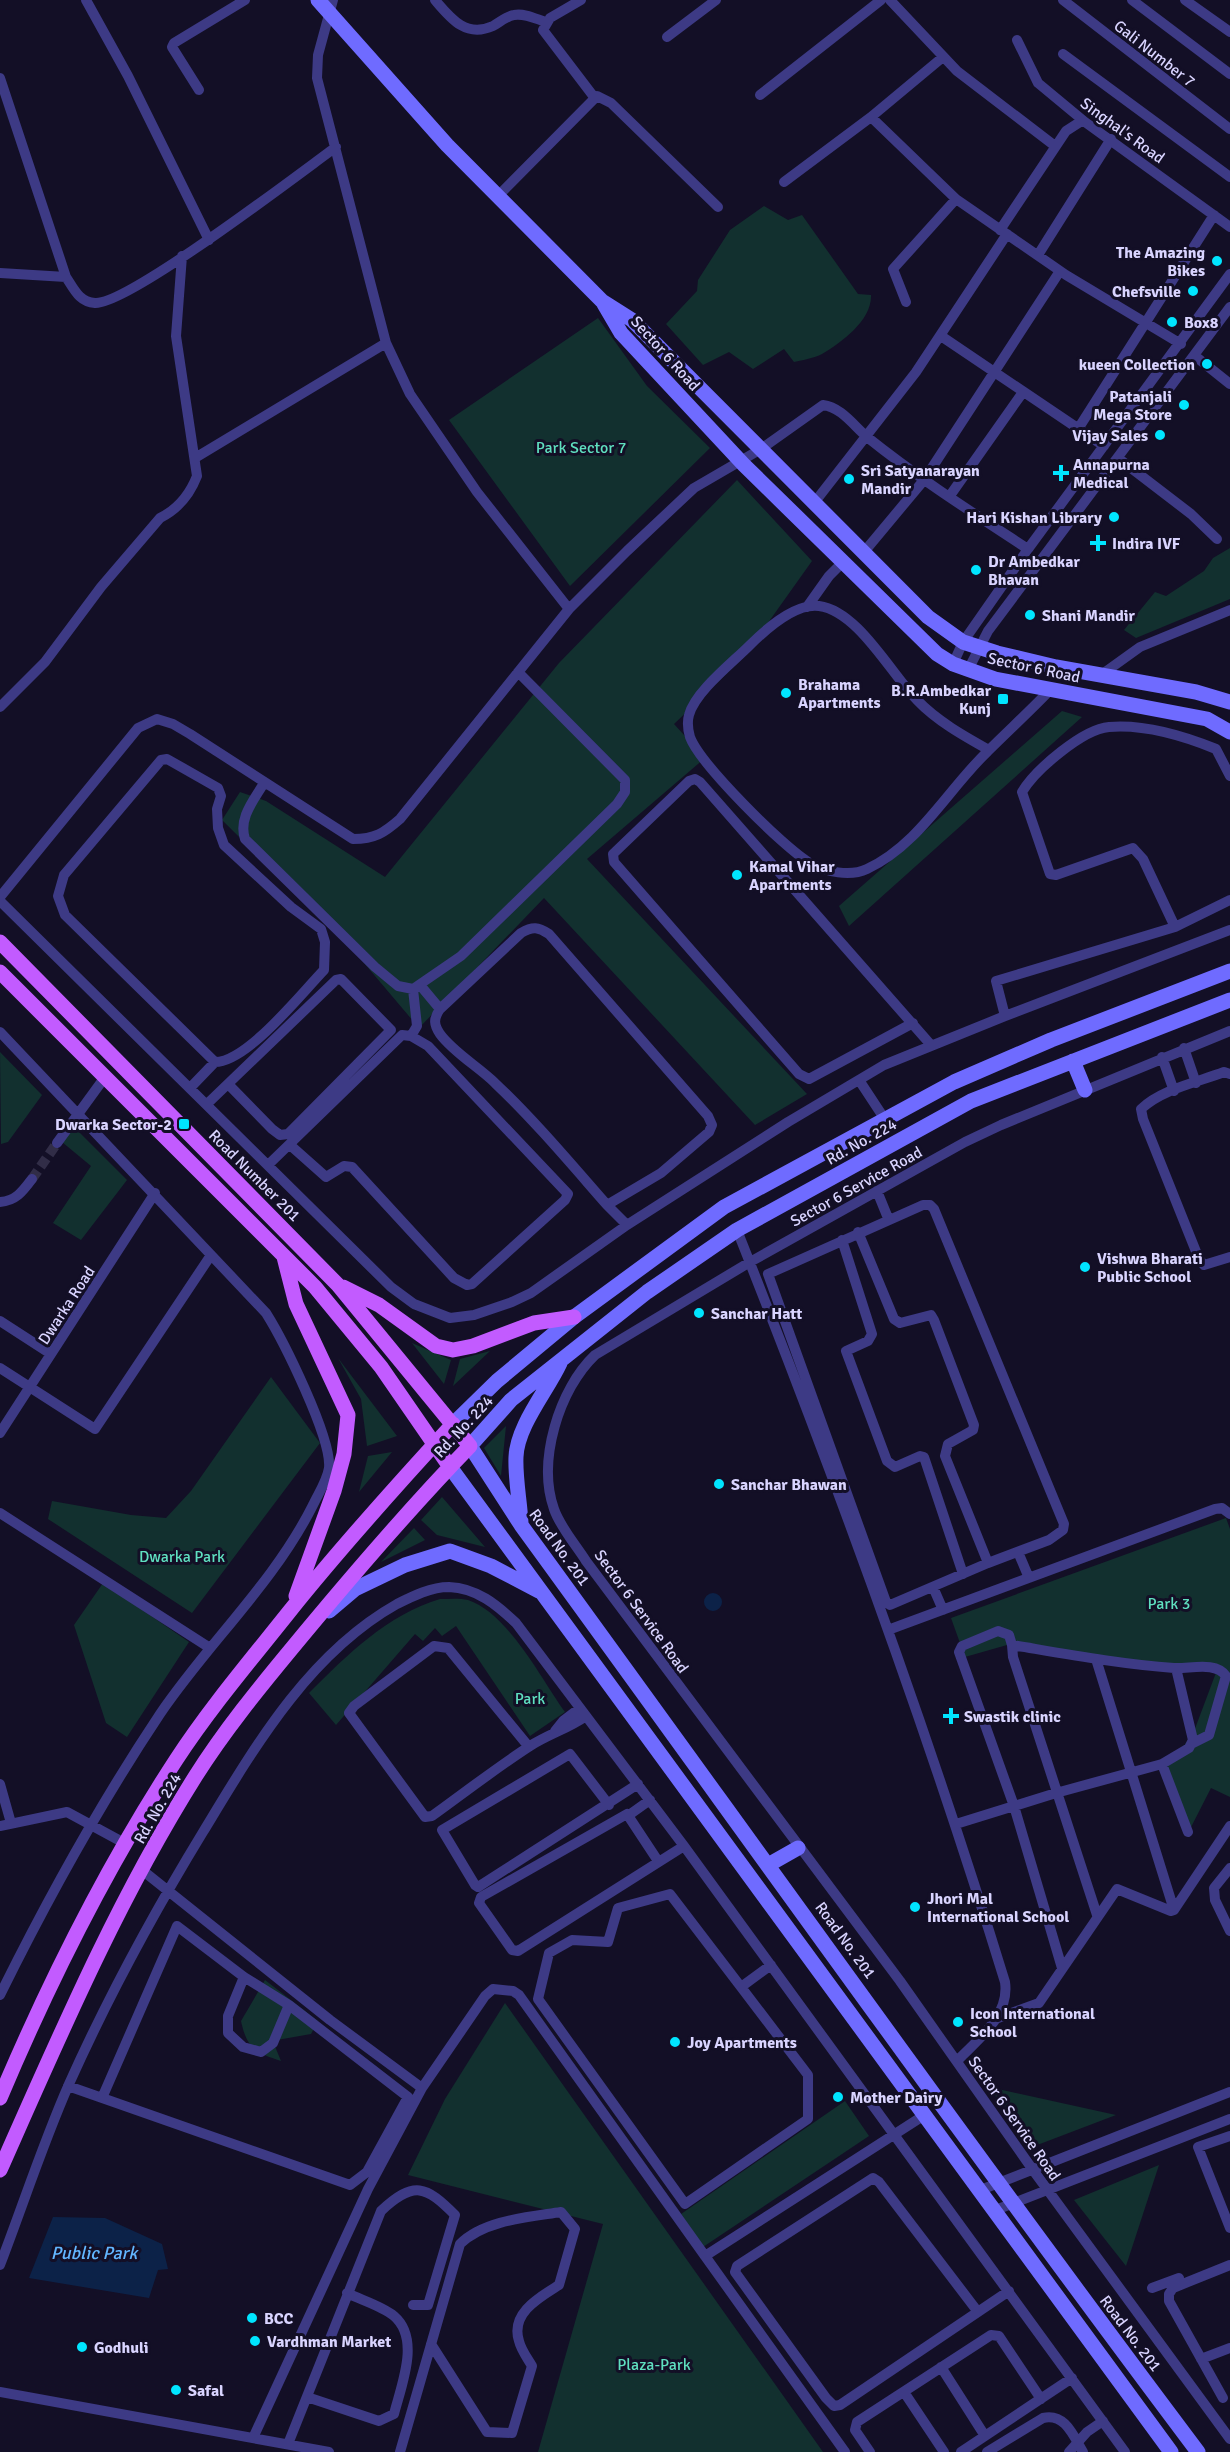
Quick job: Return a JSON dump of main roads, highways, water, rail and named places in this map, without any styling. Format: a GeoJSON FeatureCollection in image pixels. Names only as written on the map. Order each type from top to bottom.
{"type":"FeatureCollection","features":[{"type":"Feature","properties":{"kind":"main road"},"geometry":{"type":"LineString","coordinates":[[318,0],[332,7],[447,145],[602,301]]}},
{"type":"Feature","properties":{"kind":"main road","name":"Sector 6 Road"},"geometry":{"type":"LineString","coordinates":[[602,301],[632,320],[928,617],[970,645],[1101,675],[1184,690],[1230,702]]}},
{"type":"Feature","properties":{"kind":"main road","name":"Sector 6 Road"},"geometry":{"type":"LineString","coordinates":[[602,301],[621,333],[740,460],[921,639],[953,664],[968,670],[1050,690],[1207,719],[1230,732]]}},
{"type":"Feature","properties":{"kind":"main road","name":"Road Number 201"},"geometry":{"type":"LineString","coordinates":[[0,942],[338,1285],[470,1446]]}},
{"type":"Feature","properties":{"kind":"main road","name":"Rd. No. 224"},"geometry":{"type":"LineString","coordinates":[[0,2098],[30,2027],[126,1844],[176,1760],[232,1681],[322,1569],[433,1445],[497,1382],[574,1317],[724,1207],[954,1082],[1051,1040],[1230,971]]}},
{"type":"Feature","properties":{"kind":"main road"},"geometry":{"type":"LineString","coordinates":[[0,972],[315,1287],[381,1367],[433,1445],[1171,2452]]}},
{"type":"Feature","properties":{"kind":"main road","name":"Rd. No. 224"},"geometry":{"type":"LineString","coordinates":[[0,2170],[57,2039],[142,1870],[196,1776],[255,1694],[326,1604],[511,1400],[647,1293],[737,1230],[971,1101],[1230,1000]]}},
{"type":"Feature","properties":{"kind":"main road"},"geometry":{"type":"LineString","coordinates":[[1073,1061],[1085,1090]]}},
{"type":"Feature","properties":{"kind":"main road"},"geometry":{"type":"LineString","coordinates":[[284,1256],[296,1304],[348,1415],[344,1454],[334,1491],[289,1612]]}},
{"type":"Feature","properties":{"kind":"main road"},"geometry":{"type":"LineString","coordinates":[[338,1285],[379,1305],[436,1346],[453,1350],[473,1346],[534,1323],[574,1317]]}},
{"type":"Feature","properties":{"kind":"main road"},"geometry":{"type":"LineString","coordinates":[[521,1525],[516,1456],[525,1426],[549,1387],[561,1360]]}},
{"type":"Feature","properties":{"kind":"main road","name":"Road No. 201"},"geometry":{"type":"LineString","coordinates":[[470,1446],[521,1525],[997,2184],[1198,2452]]}},
{"type":"Feature","properties":{"kind":"main road"},"geometry":{"type":"LineString","coordinates":[[309,1628],[355,1589],[405,1566],[450,1551],[490,1566],[541,1592]]}},
{"type":"Feature","properties":{"kind":"main road"},"geometry":{"type":"LineString","coordinates":[[768,1865],[798,1848]]}},
{"type":"Feature","properties":{"kind":"water"},"geometry":{"type":"Polygon","coordinates":[[[713,1593],[719,1596],[722,1602],[719,1608],[713,1611],[707,1608],[704,1602],[707,1596],[713,1593]]]}},
{"type":"Feature","properties":{"kind":"water","name":"Public Park"},"geometry":{"type":"Polygon","coordinates":[[[53,2217],[105,2218],[162,2244],[168,2269],[158,2270],[149,2298],[29,2278],[53,2217]]]}},
{"type":"Feature","properties":{"kind":"tunnel"},"geometry":{"type":"LineString","coordinates":[[32,1179],[57,1143]]}},
{"type":"Feature","properties":{"kind":"place","name":"The Amazing Bikes"},"geometry":{"type":"Point","coordinates":[1217,261]}},
{"type":"Feature","properties":{"kind":"place","name":"Chefsville"},"geometry":{"type":"Point","coordinates":[1193,291]}},
{"type":"Feature","properties":{"kind":"place","name":"Box8"},"geometry":{"type":"Point","coordinates":[1172,322]}},
{"type":"Feature","properties":{"kind":"place","name":"kueen Collection"},"geometry":{"type":"Point","coordinates":[1207,364]}},
{"type":"Feature","properties":{"kind":"place","name":"Patanjali Mega Store"},"geometry":{"type":"Point","coordinates":[1184,405]}},
{"type":"Feature","properties":{"kind":"place","name":"Vijay Sales"},"geometry":{"type":"Point","coordinates":[1160,435]}},
{"type":"Feature","properties":{"kind":"place","name":"Annapurna Medical"},"geometry":{"type":"Point","coordinates":[1061,473]}},
{"type":"Feature","properties":{"kind":"place","name":"Sri Satyanarayan Mandir"},"geometry":{"type":"Point","coordinates":[849,479]}},
{"type":"Feature","properties":{"kind":"place","name":"Hari Kishan Library"},"geometry":{"type":"Point","coordinates":[1114,517]}},
{"type":"Feature","properties":{"kind":"place","name":"Indira IVF"},"geometry":{"type":"Point","coordinates":[1098,543]}},
{"type":"Feature","properties":{"kind":"place","name":"Dr Ambedkar Bhavan"},"geometry":{"type":"Point","coordinates":[976,570]}},
{"type":"Feature","properties":{"kind":"place","name":"Shani Mandir"},"geometry":{"type":"Point","coordinates":[1030,615]}},
{"type":"Feature","properties":{"kind":"place","name":"Brahama Apartments"},"geometry":{"type":"Point","coordinates":[786,693]}},
{"type":"Feature","properties":{"kind":"place","name":"B.R.Ambedkar Kunj"},"geometry":{"type":"Point","coordinates":[1003,699]}},
{"type":"Feature","properties":{"kind":"place","name":"Kamal Vihar Apartments"},"geometry":{"type":"Point","coordinates":[737,875]}},
{"type":"Feature","properties":{"kind":"place","name":"Dwarka Sector-2"},"geometry":{"type":"Point","coordinates":[184,1124]}},
{"type":"Feature","properties":{"kind":"place","name":"Vishwa Bharati Public School"},"geometry":{"type":"Point","coordinates":[1085,1267]}},
{"type":"Feature","properties":{"kind":"place","name":"Sanchar Hatt"},"geometry":{"type":"Point","coordinates":[699,1313]}},
{"type":"Feature","properties":{"kind":"place","name":"Sanchar Bhawan"},"geometry":{"type":"Point","coordinates":[719,1484]}},
{"type":"Feature","properties":{"kind":"place","name":"Swastik clinic"},"geometry":{"type":"Point","coordinates":[951,1716]}},
{"type":"Feature","properties":{"kind":"place","name":"Jhori Mal International School"},"geometry":{"type":"Point","coordinates":[915,1907]}},
{"type":"Feature","properties":{"kind":"place","name":"Icon International School"},"geometry":{"type":"Point","coordinates":[958,2022]}},
{"type":"Feature","properties":{"kind":"place","name":"Joy Apartments"},"geometry":{"type":"Point","coordinates":[675,2042]}},
{"type":"Feature","properties":{"kind":"place","name":"Mother Dairy"},"geometry":{"type":"Point","coordinates":[838,2097]}},
{"type":"Feature","properties":{"kind":"place","name":"BCC"},"geometry":{"type":"Point","coordinates":[252,2318]}},
{"type":"Feature","properties":{"kind":"place","name":"Vardhman Market"},"geometry":{"type":"Point","coordinates":[255,2341]}},
{"type":"Feature","properties":{"kind":"place","name":"Godhuli"},"geometry":{"type":"Point","coordinates":[82,2347]}},
{"type":"Feature","properties":{"kind":"place","name":"Safal"},"geometry":{"type":"Point","coordinates":[176,2390]}},
{"type":"Feature","properties":{"kind":"park label","name":"Park Sector 7"},"geometry":{"type":"Point","coordinates":[581,447]}},
{"type":"Feature","properties":{"kind":"park label","name":"Dwarka Park"},"geometry":{"type":"Point","coordinates":[182,1556]}},
{"type":"Feature","properties":{"kind":"park label","name":"Park 3"},"geometry":{"type":"Point","coordinates":[1169,1603]}},
{"type":"Feature","properties":{"kind":"park label","name":"Park"},"geometry":{"type":"Point","coordinates":[530,1698]}},
{"type":"Feature","properties":{"kind":"park label","name":"Plaza-Park"},"geometry":{"type":"Point","coordinates":[654,2364]}}]}
